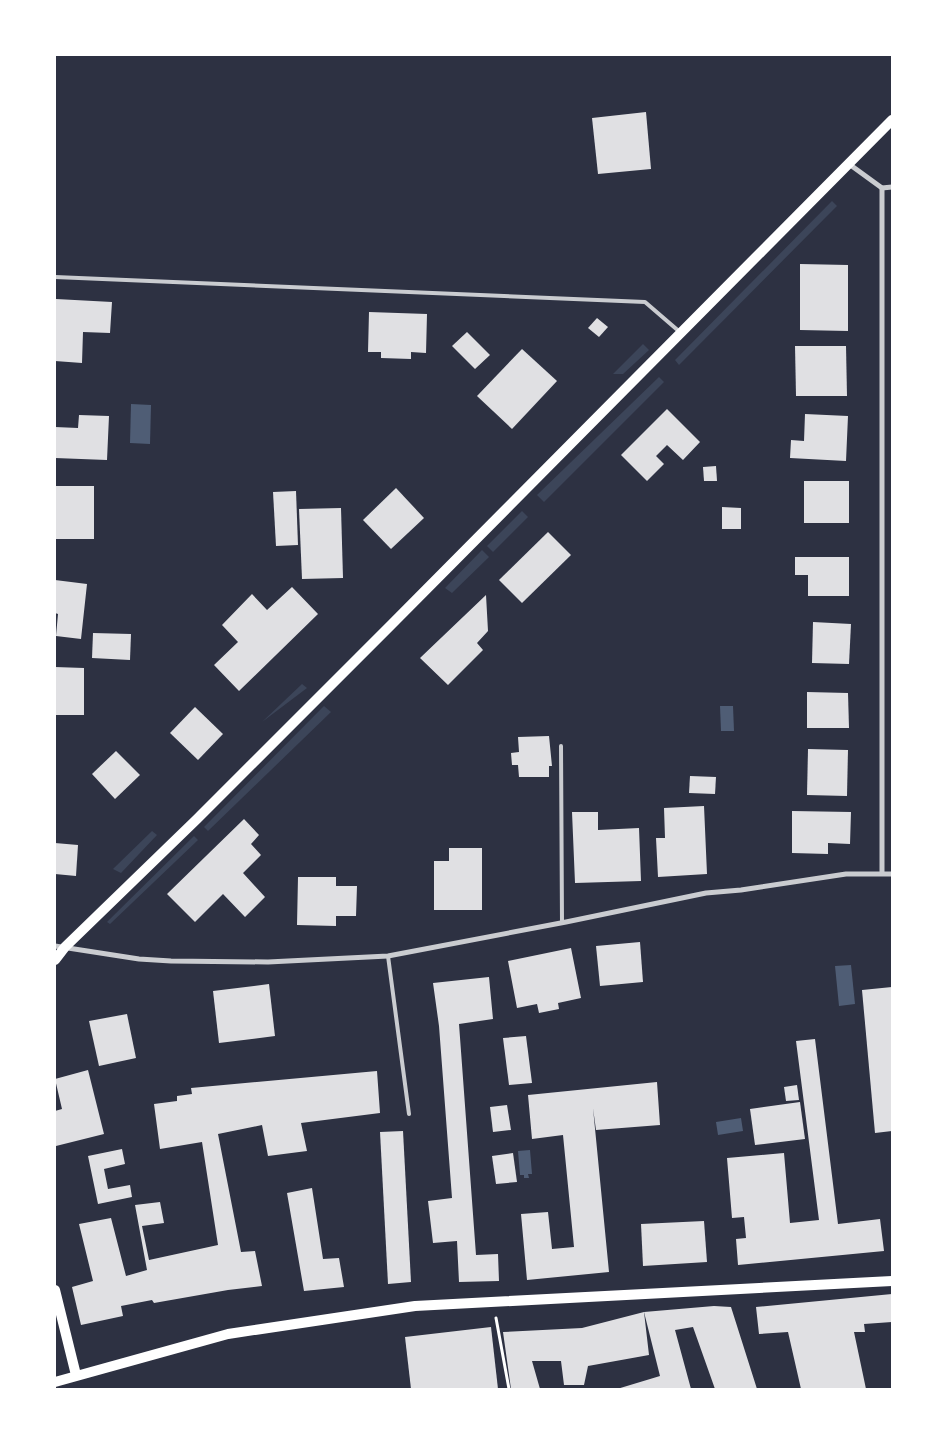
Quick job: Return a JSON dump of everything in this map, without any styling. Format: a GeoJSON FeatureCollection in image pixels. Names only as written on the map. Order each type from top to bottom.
{"type":"FeatureCollection","features":[{"type":"Feature","properties":{"kind":"main road"},"geometry":{"type":"LineString","coordinates":[[55,960],[60,947],[197,818],[892,120]]}},
{"type":"Feature","properties":{"kind":"main road"},"geometry":{"type":"LineString","coordinates":[[55,1382],[228,1334],[415,1306],[892,1281]]}},
{"type":"Feature","properties":{"kind":"main road"},"geometry":{"type":"LineString","coordinates":[[55,1290],[76,1375]]}},
{"type":"Feature","properties":{"kind":"street"},"geometry":{"type":"LineString","coordinates":[[849,164],[882,188],[892,187]]}},
{"type":"Feature","properties":{"kind":"street"},"geometry":{"type":"LineString","coordinates":[[882,188],[882,873]]}},
{"type":"Feature","properties":{"kind":"street"},"geometry":{"type":"LineString","coordinates":[[60,947],[139,959],[191,962],[268,962],[388,956],[706,894],[846,874],[892,874]]}},
{"type":"Feature","properties":{"kind":"lane"},"geometry":{"type":"LineString","coordinates":[[55,277],[645,302],[681,333]]}},
{"type":"Feature","properties":{"kind":"lane"},"geometry":{"type":"LineString","coordinates":[[561,746],[562,923]]}},
{"type":"Feature","properties":{"kind":"lane"},"geometry":{"type":"LineString","coordinates":[[388,956],[409,1114]]}},
{"type":"Feature","properties":{"kind":"path"},"geometry":{"type":"LineString","coordinates":[[493,1302],[509,1389]]}},
{"type":"Feature","properties":{"kind":"shaded area"},"geometry":{"type":"Polygon","coordinates":[[[832,201],[837,206],[679,365],[675,360],[832,201]]]}},
{"type":"Feature","properties":{"kind":"shaded area"},"geometry":{"type":"Polygon","coordinates":[[[643,344],[649,350],[623,374],[613,374],[643,344]]]}},
{"type":"Feature","properties":{"kind":"shaded area"},"geometry":{"type":"Polygon","coordinates":[[[659,377],[664,382],[544,502],[537,495],[659,377]]]}},
{"type":"Feature","properties":{"kind":"shaded area"},"geometry":{"type":"Polygon","coordinates":[[[131,404],[151,405],[150,444],[130,443],[131,404]]]}},
{"type":"Feature","properties":{"kind":"shaded area"},"geometry":{"type":"Polygon","coordinates":[[[522,511],[528,517],[493,552],[487,546],[522,511]]]}},
{"type":"Feature","properties":{"kind":"shaded area"},"geometry":{"type":"Polygon","coordinates":[[[482,550],[489,557],[452,593],[445,588],[482,550]]]}},
{"type":"Feature","properties":{"kind":"shaded area"},"geometry":{"type":"Polygon","coordinates":[[[302,684],[307,688],[262,722],[302,684]]]}},
{"type":"Feature","properties":{"kind":"shaded area"},"geometry":{"type":"Polygon","coordinates":[[[324,706],[331,712],[208,831],[204,827],[324,706]]]}},
{"type":"Feature","properties":{"kind":"shaded area"},"geometry":{"type":"Polygon","coordinates":[[[720,706],[733,706],[734,731],[721,731],[720,706]]]}},
{"type":"Feature","properties":{"kind":"shaded area"},"geometry":{"type":"Polygon","coordinates":[[[152,831],[157,835],[121,873],[113,869],[152,831]]]}},
{"type":"Feature","properties":{"kind":"shaded area"},"geometry":{"type":"Polygon","coordinates":[[[194,836],[198,840],[110,924],[107,922],[194,836]]]}},
{"type":"Feature","properties":{"kind":"shaded area"},"geometry":{"type":"Polygon","coordinates":[[[851,965],[855,1004],[839,1006],[835,966],[851,965]]]}},
{"type":"Feature","properties":{"kind":"shaded area"},"geometry":{"type":"Polygon","coordinates":[[[741,1118],[743,1131],[718,1135],[716,1122],[741,1118]]]}},
{"type":"Feature","properties":{"kind":"shaded area"},"geometry":{"type":"Polygon","coordinates":[[[530,1150],[532,1174],[528,1174],[529,1178],[524,1178],[524,1175],[520,1175],[518,1151],[530,1150]]]}},
{"type":"Feature","properties":{"kind":"building"},"geometry":{"type":"Polygon","coordinates":[[[646,112],[651,169],[598,174],[592,118],[646,112]]]}},
{"type":"Feature","properties":{"kind":"building"},"geometry":{"type":"Polygon","coordinates":[[[800,264],[848,265],[848,331],[800,330],[800,264]]]}},
{"type":"Feature","properties":{"kind":"building"},"geometry":{"type":"Polygon","coordinates":[[[56,299],[112,302],[110,333],[83,332],[82,363],[55,361],[56,299]]]}},
{"type":"Feature","properties":{"kind":"building"},"geometry":{"type":"Polygon","coordinates":[[[369,312],[427,314],[426,353],[411,352],[411,359],[381,358],[381,352],[368,352],[369,312]]]}},
{"type":"Feature","properties":{"kind":"building"},"geometry":{"type":"Polygon","coordinates":[[[597,318],[608,327],[599,337],[588,328],[597,318]]]}},
{"type":"Feature","properties":{"kind":"building"},"geometry":{"type":"Polygon","coordinates":[[[467,332],[490,355],[475,369],[452,346],[467,332]]]}},
{"type":"Feature","properties":{"kind":"building"},"geometry":{"type":"Polygon","coordinates":[[[795,346],[846,346],[847,396],[796,396],[795,346]]]}},
{"type":"Feature","properties":{"kind":"building"},"geometry":{"type":"Polygon","coordinates":[[[522,349],[557,381],[512,429],[477,396],[522,349]]]}},
{"type":"Feature","properties":{"kind":"building"},"geometry":{"type":"Polygon","coordinates":[[[667,409],[700,442],[683,460],[667,445],[656,456],[664,464],[647,481],[621,455],[667,409]]]}},
{"type":"Feature","properties":{"kind":"building"},"geometry":{"type":"Polygon","coordinates":[[[805,414],[848,416],[846,461],[790,458],[791,440],[804,441],[805,414]]]}},
{"type":"Feature","properties":{"kind":"building"},"geometry":{"type":"Polygon","coordinates":[[[79,415],[109,416],[107,460],[55,458],[55,427],[78,428],[79,415]]]}},
{"type":"Feature","properties":{"kind":"building"},"geometry":{"type":"Polygon","coordinates":[[[716,466],[717,481],[704,481],[703,467],[716,466]]]}},
{"type":"Feature","properties":{"kind":"building"},"geometry":{"type":"Polygon","coordinates":[[[804,481],[849,481],[849,523],[804,523],[804,481]]]}},
{"type":"Feature","properties":{"kind":"building"},"geometry":{"type":"Polygon","coordinates":[[[55,486],[94,486],[94,539],[55,539],[55,486]]]}},
{"type":"Feature","properties":{"kind":"building"},"geometry":{"type":"Polygon","coordinates":[[[396,488],[424,518],[391,549],[363,520],[396,488]]]}},
{"type":"Feature","properties":{"kind":"building"},"geometry":{"type":"Polygon","coordinates":[[[296,491],[298,545],[276,546],[273,492],[296,491]]]}},
{"type":"Feature","properties":{"kind":"building"},"geometry":{"type":"Polygon","coordinates":[[[722,507],[741,508],[741,529],[722,529],[722,507]]]}},
{"type":"Feature","properties":{"kind":"building"},"geometry":{"type":"Polygon","coordinates":[[[341,508],[343,578],[302,579],[299,509],[341,508]]]}},
{"type":"Feature","properties":{"kind":"building"},"geometry":{"type":"Polygon","coordinates":[[[548,532],[571,555],[522,603],[499,580],[548,532]]]}},
{"type":"Feature","properties":{"kind":"building"},"geometry":{"type":"Polygon","coordinates":[[[795,557],[849,557],[849,596],[808,596],[808,575],[795,575],[795,557]]]}},
{"type":"Feature","properties":{"kind":"building"},"geometry":{"type":"Polygon","coordinates":[[[55,580],[87,584],[81,639],[56,636],[58,614],[55,613],[55,580]]]}},
{"type":"Feature","properties":{"kind":"building"},"geometry":{"type":"Polygon","coordinates":[[[292,587],[318,614],[239,691],[214,665],[238,642],[222,625],[252,594],[267,610],[292,587]]]}},
{"type":"Feature","properties":{"kind":"building"},"geometry":{"type":"Polygon","coordinates":[[[486,595],[488,631],[477,643],[483,650],[448,685],[420,658],[486,595]]]}},
{"type":"Feature","properties":{"kind":"building"},"geometry":{"type":"Polygon","coordinates":[[[813,622],[851,624],[849,664],[812,663],[813,622]]]}},
{"type":"Feature","properties":{"kind":"building"},"geometry":{"type":"Polygon","coordinates":[[[93,633],[131,634],[130,660],[92,658],[93,633]]]}},
{"type":"Feature","properties":{"kind":"building"},"geometry":{"type":"Polygon","coordinates":[[[55,667],[84,668],[84,715],[55,715],[55,667]]]}},
{"type":"Feature","properties":{"kind":"building"},"geometry":{"type":"Polygon","coordinates":[[[807,692],[848,693],[849,728],[807,728],[807,692]]]}},
{"type":"Feature","properties":{"kind":"building"},"geometry":{"type":"Polygon","coordinates":[[[195,707],[223,734],[198,760],[170,733],[195,707]]]}},
{"type":"Feature","properties":{"kind":"building"},"geometry":{"type":"Polygon","coordinates":[[[549,736],[552,766],[549,766],[549,777],[519,777],[518,765],[512,765],[511,753],[519,752],[518,737],[549,736]]]}},
{"type":"Feature","properties":{"kind":"building"},"geometry":{"type":"Polygon","coordinates":[[[808,749],[848,750],[847,796],[807,795],[808,749]]]}},
{"type":"Feature","properties":{"kind":"building"},"geometry":{"type":"Polygon","coordinates":[[[116,751],[140,775],[115,799],[92,774],[116,751]]]}},
{"type":"Feature","properties":{"kind":"building"},"geometry":{"type":"Polygon","coordinates":[[[690,776],[716,777],[715,794],[689,793],[690,776]]]}},
{"type":"Feature","properties":{"kind":"building"},"geometry":{"type":"Polygon","coordinates":[[[704,806],[707,874],[658,877],[656,838],[665,838],[664,808],[704,806]]]}},
{"type":"Feature","properties":{"kind":"building"},"geometry":{"type":"Polygon","coordinates":[[[792,811],[851,812],[850,844],[828,843],[828,854],[792,853],[792,811]]]}},
{"type":"Feature","properties":{"kind":"building"},"geometry":{"type":"Polygon","coordinates":[[[572,812],[598,812],[598,830],[639,828],[641,881],[575,883],[572,812]]]}},
{"type":"Feature","properties":{"kind":"building"},"geometry":{"type":"Polygon","coordinates":[[[244,819],[259,835],[251,844],[261,855],[243,873],[265,897],[245,917],[223,894],[195,922],[167,894],[244,819]]]}},
{"type":"Feature","properties":{"kind":"building"},"geometry":{"type":"Polygon","coordinates":[[[55,843],[78,845],[76,876],[55,874],[55,843]]]}},
{"type":"Feature","properties":{"kind":"building"},"geometry":{"type":"Polygon","coordinates":[[[449,848],[482,848],[482,910],[434,910],[434,861],[449,861],[449,848]]]}},
{"type":"Feature","properties":{"kind":"building"},"geometry":{"type":"Polygon","coordinates":[[[298,877],[336,877],[336,886],[357,886],[356,916],[336,916],[336,926],[297,925],[298,877]]]}},
{"type":"Feature","properties":{"kind":"building"},"geometry":{"type":"Polygon","coordinates":[[[640,942],[643,982],[600,986],[596,946],[640,942]]]}},
{"type":"Feature","properties":{"kind":"building"},"geometry":{"type":"Polygon","coordinates":[[[571,948],[581,998],[558,1003],[559,1009],[539,1013],[537,1004],[517,1008],[508,961],[571,948]]]}},
{"type":"Feature","properties":{"kind":"building"},"geometry":{"type":"Polygon","coordinates":[[[489,977],[493,1019],[459,1024],[476,1255],[498,1254],[499,1281],[459,1282],[457,1241],[433,1243],[428,1201],[452,1198],[439,1026],[433,983],[489,977]]]}},
{"type":"Feature","properties":{"kind":"building"},"geometry":{"type":"Polygon","coordinates":[[[269,984],[275,1036],[219,1043],[213,991],[269,984]]]}},
{"type":"Feature","properties":{"kind":"building"},"geometry":{"type":"Polygon","coordinates":[[[892,987],[892,1131],[875,1133],[862,990],[892,987]]]}},
{"type":"Feature","properties":{"kind":"building"},"geometry":{"type":"Polygon","coordinates":[[[127,1014],[136,1058],[99,1066],[89,1021],[127,1014]]]}},
{"type":"Feature","properties":{"kind":"building"},"geometry":{"type":"Polygon","coordinates":[[[526,1036],[532,1083],[509,1085],[503,1038],[526,1036]]]}},
{"type":"Feature","properties":{"kind":"building"},"geometry":{"type":"Polygon","coordinates":[[[815,1039],[838,1224],[880,1219],[884,1251],[738,1265],[736,1239],[746,1238],[744,1217],[732,1218],[727,1158],[784,1153],[790,1223],[819,1220],[796,1041],[815,1039]]]}},
{"type":"Feature","properties":{"kind":"building"},"geometry":{"type":"Polygon","coordinates":[[[88,1070],[104,1134],[56,1146],[55,1111],[62,1109],[55,1079],[88,1070]]]}},
{"type":"Feature","properties":{"kind":"building"},"geometry":{"type":"Polygon","coordinates":[[[377,1071],[380,1113],[301,1123],[307,1151],[268,1156],[262,1125],[218,1134],[241,1252],[255,1251],[262,1286],[154,1303],[152,1300],[121,1306],[123,1316],[81,1325],[72,1287],[93,1281],[79,1224],[111,1218],[126,1276],[147,1270],[135,1205],[160,1202],[164,1223],[142,1226],[149,1260],[218,1245],[202,1142],[160,1149],[154,1104],[177,1101],[177,1096],[192,1094],[191,1088],[377,1071]]]}},
{"type":"Feature","properties":{"kind":"building"},"geometry":{"type":"Polygon","coordinates":[[[657,1082],[660,1125],[596,1130],[593,1108],[609,1272],[527,1280],[521,1214],[548,1212],[552,1249],[574,1247],[563,1135],[532,1139],[528,1095],[657,1082]]]}},
{"type":"Feature","properties":{"kind":"building"},"geometry":{"type":"Polygon","coordinates":[[[797,1085],[799,1100],[786,1101],[784,1087],[797,1085]]]}},
{"type":"Feature","properties":{"kind":"building"},"geometry":{"type":"Polygon","coordinates":[[[800,1102],[805,1139],[755,1145],[750,1109],[800,1102]]]}},
{"type":"Feature","properties":{"kind":"building"},"geometry":{"type":"Polygon","coordinates":[[[507,1105],[511,1130],[493,1132],[490,1107],[507,1105]]]}},
{"type":"Feature","properties":{"kind":"building"},"geometry":{"type":"Polygon","coordinates":[[[403,1131],[411,1282],[388,1284],[380,1132],[403,1131]]]}},
{"type":"Feature","properties":{"kind":"building"},"geometry":{"type":"Polygon","coordinates":[[[122,1149],[125,1164],[104,1169],[108,1189],[130,1185],[132,1197],[98,1204],[88,1156],[122,1149]]]}},
{"type":"Feature","properties":{"kind":"building"},"geometry":{"type":"Polygon","coordinates":[[[513,1153],[517,1182],[496,1184],[492,1156],[513,1153]]]}},
{"type":"Feature","properties":{"kind":"building"},"geometry":{"type":"Polygon","coordinates":[[[312,1188],[323,1259],[339,1258],[344,1287],[304,1291],[287,1193],[312,1188]]]}},
{"type":"Feature","properties":{"kind":"building"},"geometry":{"type":"Polygon","coordinates":[[[704,1221],[707,1262],[643,1266],[641,1224],[704,1221]]]}},
{"type":"Feature","properties":{"kind":"building"},"geometry":{"type":"Polygon","coordinates":[[[892,1294],[892,1322],[864,1324],[865,1332],[854,1332],[866,1389],[801,1389],[788,1332],[759,1334],[756,1307],[892,1294]]]}},
{"type":"Feature","properties":{"kind":"building"},"geometry":{"type":"Polygon","coordinates":[[[714,1306],[731,1307],[757,1389],[715,1389],[693,1327],[675,1330],[691,1389],[617,1389],[660,1376],[644,1312],[714,1306]]]}},
{"type":"Feature","properties":{"kind":"building"},"geometry":{"type":"Polygon","coordinates":[[[644,1312],[649,1355],[588,1366],[584,1385],[564,1385],[561,1361],[532,1361],[540,1389],[511,1389],[503,1332],[582,1328],[644,1312]]]}},
{"type":"Feature","properties":{"kind":"building"},"geometry":{"type":"Polygon","coordinates":[[[491,1327],[498,1389],[411,1389],[405,1337],[491,1327]]]}}]}
